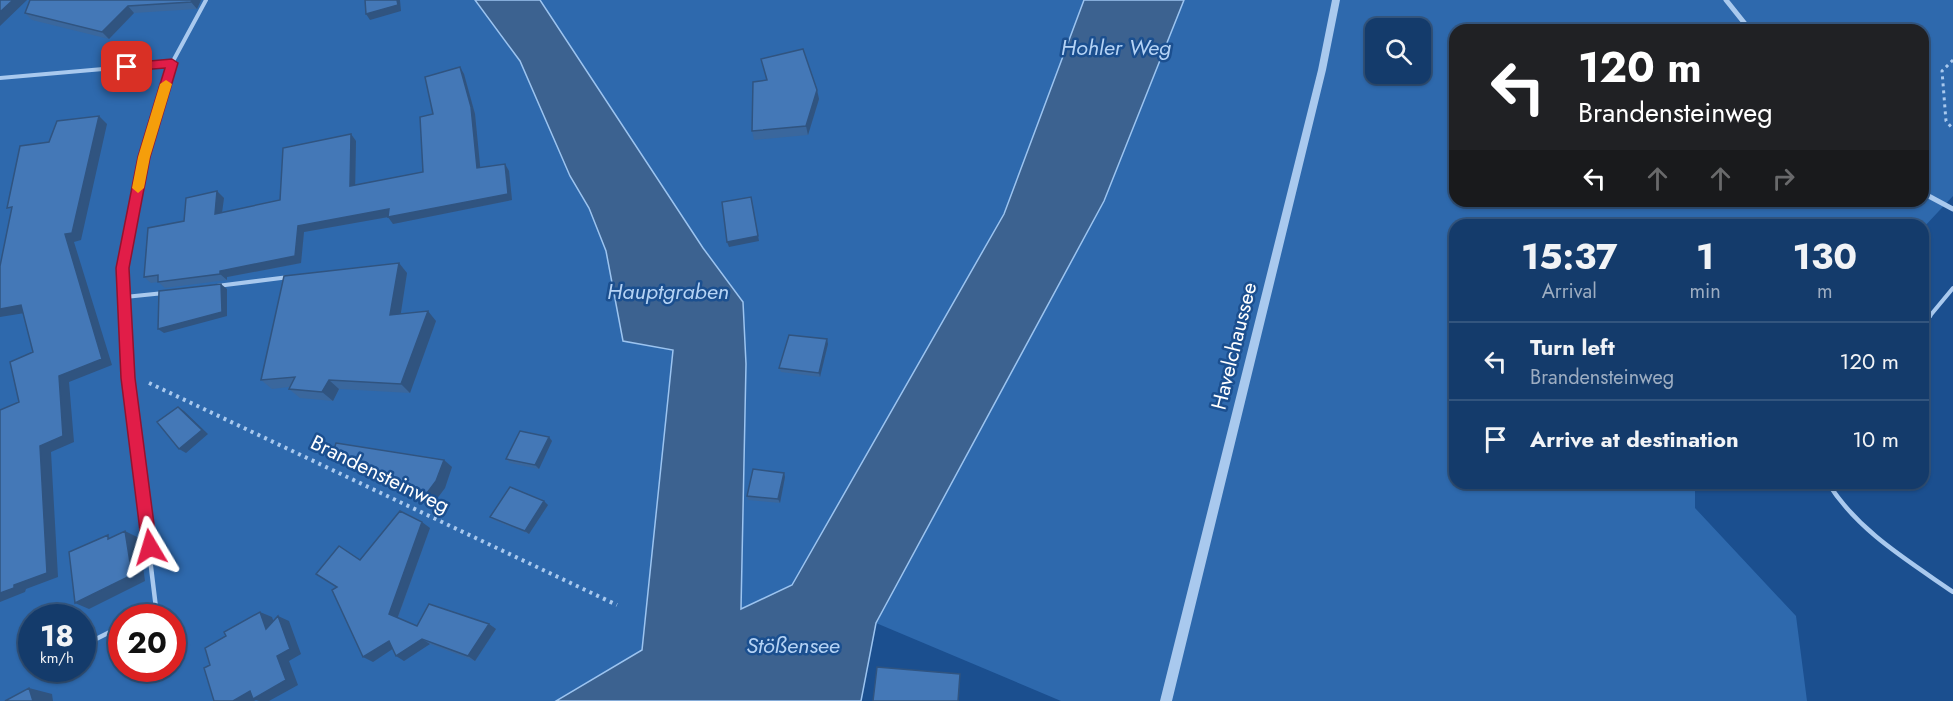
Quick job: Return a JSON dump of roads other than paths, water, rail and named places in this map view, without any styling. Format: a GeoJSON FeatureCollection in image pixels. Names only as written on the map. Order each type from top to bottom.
{"type":"FeatureCollection","features":[{"type":"Feature","properties":{"kind":"street","name":"Havelchaussee"},"geometry":{"type":"LineString","coordinates":[[1166,701],[1322,70],[1336,0]]}},
{"type":"Feature","properties":{"kind":"street"},"geometry":{"type":"LineString","coordinates":[[1726,0],[1745,24]]}},
{"type":"Feature","properties":{"kind":"street"},"geometry":{"type":"LineString","coordinates":[[1929,196],[1953,208]]}},
{"type":"Feature","properties":{"kind":"lane"},"geometry":{"type":"LineString","coordinates":[[155,604],[128,378],[123,268],[144,157],[172,63],[206,0]]}},
{"type":"Feature","properties":{"kind":"lane"},"geometry":{"type":"LineString","coordinates":[[0,78],[172,63]]}},
{"type":"Feature","properties":{"kind":"lane"},"geometry":{"type":"LineString","coordinates":[[205,288],[297,276]]}},
{"type":"Feature","properties":{"kind":"lane"},"geometry":{"type":"LineString","coordinates":[[1929,317],[1953,288]]}},
{"type":"Feature","properties":{"kind":"lane"},"geometry":{"type":"LineString","coordinates":[[125,297],[171,292]]}},
{"type":"Feature","properties":{"kind":"lane"},"geometry":{"type":"LineString","coordinates":[[1831,489],[1838,503],[1890,547],[1953,592]]}},
{"type":"Feature","properties":{"kind":"water"},"geometry":{"type":"Polygon","coordinates":[[[475,0],[540,0],[703,248],[743,302],[746,364],[741,609],[792,585],[1004,214],[1084,0],[1184,0],[1104,201],[876,623],[861,701],[556,701],[642,650],[673,350],[623,341],[606,251],[589,208],[570,176],[520,61],[475,0]]]}},
{"type":"Feature","properties":{"kind":"water label","name":"Hohler Weg"},"geometry":{"type":"Point","coordinates":[1116,47]}},
{"type":"Feature","properties":{"kind":"water label","name":"Hauptgraben"},"geometry":{"type":"Point","coordinates":[668,291]}},
{"type":"Feature","properties":{"kind":"water label","name":"Stößensee"},"geometry":{"type":"Point","coordinates":[793,645]}}]}
